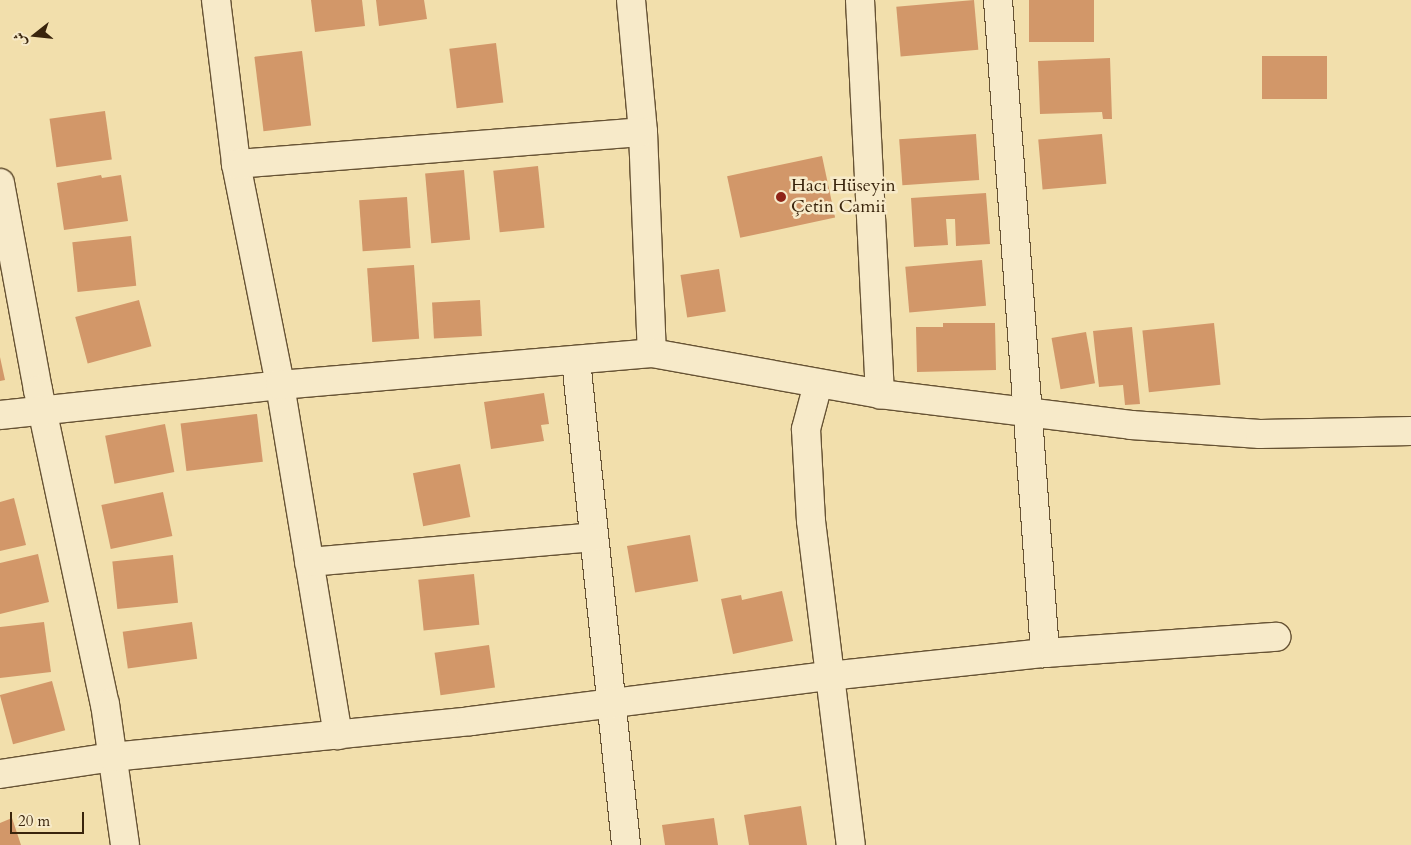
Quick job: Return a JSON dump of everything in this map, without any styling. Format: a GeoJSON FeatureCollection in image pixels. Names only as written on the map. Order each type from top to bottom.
{"type":"FeatureCollection","features":[{"type":"Feature","properties":{"kind":"street"},"geometry":{"type":"LineString","coordinates":[[216,0],[236,164],[280,385],[338,735]]}},
{"type":"Feature","properties":{"kind":"street"},"geometry":{"type":"LineString","coordinates":[[631,0],[643,132],[652,353]]}},
{"type":"Feature","properties":{"kind":"street"},"geometry":{"type":"LineString","coordinates":[[860,0],[880,394]]}},
{"type":"Feature","properties":{"kind":"street"},"geometry":{"type":"LineString","coordinates":[[998,0],[1045,653]]}},
{"type":"Feature","properties":{"kind":"street"},"geometry":{"type":"LineString","coordinates":[[236,164],[643,132]]}},
{"type":"Feature","properties":{"kind":"street"},"geometry":{"type":"LineString","coordinates":[[0,183],[42,409],[105,704],[124,845]]}},
{"type":"Feature","properties":{"kind":"street"},"geometry":{"type":"LineString","coordinates":[[0,415],[280,385],[652,353],[880,394],[1027,413],[1260,434],[1411,431]]}},
{"type":"Feature","properties":{"kind":"street"},"geometry":{"type":"LineString","coordinates":[[576,360],[626,845]]}},
{"type":"Feature","properties":{"kind":"street"},"geometry":{"type":"LineString","coordinates":[[818,384],[806,429],[811,521],[828,676],[851,845]]}},
{"type":"Feature","properties":{"kind":"street"},"geometry":{"type":"LineString","coordinates":[[309,562],[594,536]]}},
{"type":"Feature","properties":{"kind":"street"},"geometry":{"type":"LineString","coordinates":[[0,774],[112,757],[338,735],[828,676],[1045,653],[1276,637]]}},
{"type":"Feature","properties":{"kind":"building"},"geometry":{"type":"Polygon","coordinates":[[[311,0],[362,0],[365,26],[315,32],[311,0]]]}},
{"type":"Feature","properties":{"kind":"building"},"geometry":{"type":"Polygon","coordinates":[[[376,0],[424,0],[427,19],[379,26],[376,0]]]}},
{"type":"Feature","properties":{"kind":"building"},"geometry":{"type":"Polygon","coordinates":[[[974,0],[978,50],[901,57],[896,7],[974,0]]]}},
{"type":"Feature","properties":{"kind":"building"},"geometry":{"type":"Polygon","coordinates":[[[1029,0],[1094,0],[1094,42],[1029,42],[1029,0]]]}},
{"type":"Feature","properties":{"kind":"building"},"geometry":{"type":"Polygon","coordinates":[[[496,43],[503,103],[457,108],[449,49],[496,43]]]}},
{"type":"Feature","properties":{"kind":"building"},"geometry":{"type":"Polygon","coordinates":[[[302,51],[311,125],[263,131],[254,57],[302,51]]]}},
{"type":"Feature","properties":{"kind":"building"},"geometry":{"type":"Polygon","coordinates":[[[1262,56],[1327,56],[1327,99],[1262,99],[1262,56]]]}},
{"type":"Feature","properties":{"kind":"building"},"geometry":{"type":"Polygon","coordinates":[[[1110,58],[1112,119],[1103,119],[1102,112],[1040,114],[1038,61],[1110,58]]]}},
{"type":"Feature","properties":{"kind":"building"},"geometry":{"type":"Polygon","coordinates":[[[105,111],[112,160],[56,167],[50,119],[105,111]]]}},
{"type":"Feature","properties":{"kind":"building"},"geometry":{"type":"Polygon","coordinates":[[[976,134],[979,180],[902,185],[899,139],[976,134]]]}},
{"type":"Feature","properties":{"kind":"building"},"geometry":{"type":"Polygon","coordinates":[[[1102,134],[1106,184],[1043,189],[1038,140],[1102,134]]]}},
{"type":"Feature","properties":{"kind":"building","name":"Hacı Hüseyin Çetin Camii"},"geometry":{"type":"Polygon","coordinates":[[[822,156],[835,218],[740,238],[727,176],[822,156]]]}},
{"type":"Feature","properties":{"kind":"building"},"geometry":{"type":"Polygon","coordinates":[[[538,166],[544,228],[500,232],[493,171],[538,166]]]}},
{"type":"Feature","properties":{"kind":"building"},"geometry":{"type":"Polygon","coordinates":[[[464,170],[470,240],[431,243],[425,173],[464,170]]]}},
{"type":"Feature","properties":{"kind":"building"},"geometry":{"type":"Polygon","coordinates":[[[101,175],[102,178],[121,175],[128,221],[64,230],[57,183],[101,175]]]}},
{"type":"Feature","properties":{"kind":"building"},"geometry":{"type":"Polygon","coordinates":[[[986,193],[990,244],[956,246],[955,219],[946,219],[948,245],[914,247],[911,198],[986,193]]]}},
{"type":"Feature","properties":{"kind":"building"},"geometry":{"type":"Polygon","coordinates":[[[407,197],[411,248],[363,251],[359,200],[407,197]]]}},
{"type":"Feature","properties":{"kind":"building"},"geometry":{"type":"Polygon","coordinates":[[[131,236],[136,286],[78,292],[72,242],[131,236]]]}},
{"type":"Feature","properties":{"kind":"building"},"geometry":{"type":"Polygon","coordinates":[[[982,260],[986,306],[909,313],[905,267],[982,260]]]}},
{"type":"Feature","properties":{"kind":"building"},"geometry":{"type":"Polygon","coordinates":[[[414,265],[419,339],[372,342],[367,268],[414,265]]]}},
{"type":"Feature","properties":{"kind":"building"},"geometry":{"type":"Polygon","coordinates":[[[719,269],[726,311],[687,318],[680,275],[719,269]]]}},
{"type":"Feature","properties":{"kind":"building"},"geometry":{"type":"Polygon","coordinates":[[[139,300],[151,346],[88,363],[75,317],[139,300]]]}},
{"type":"Feature","properties":{"kind":"building"},"geometry":{"type":"Polygon","coordinates":[[[480,300],[482,336],[434,338],[432,303],[480,300]]]}},
{"type":"Feature","properties":{"kind":"building"},"geometry":{"type":"Polygon","coordinates":[[[943,323],[995,323],[996,370],[917,372],[916,327],[943,327],[943,323]]]}},
{"type":"Feature","properties":{"kind":"building"},"geometry":{"type":"Polygon","coordinates":[[[1214,323],[1220,385],[1149,392],[1142,331],[1214,323]]]}},
{"type":"Feature","properties":{"kind":"building"},"geometry":{"type":"Polygon","coordinates":[[[1132,327],[1140,404],[1125,405],[1123,385],[1099,387],[1093,331],[1132,327]]]}},
{"type":"Feature","properties":{"kind":"building"},"geometry":{"type":"Polygon","coordinates":[[[1086,332],[1095,383],[1061,389],[1052,338],[1086,332]]]}},
{"type":"Feature","properties":{"kind":"building"},"geometry":{"type":"Polygon","coordinates":[[[0,357],[5,380],[0,381],[0,357]]]}},
{"type":"Feature","properties":{"kind":"building"},"geometry":{"type":"Polygon","coordinates":[[[544,393],[549,424],[541,425],[544,441],[491,449],[484,402],[544,393]]]}},
{"type":"Feature","properties":{"kind":"building"},"geometry":{"type":"Polygon","coordinates":[[[257,414],[263,462],[186,471],[181,423],[257,414]]]}},
{"type":"Feature","properties":{"kind":"building"},"geometry":{"type":"Polygon","coordinates":[[[165,424],[174,472],[114,484],[105,436],[165,424]]]}},
{"type":"Feature","properties":{"kind":"building"},"geometry":{"type":"Polygon","coordinates":[[[460,464],[470,517],[423,526],[413,473],[460,464]]]}},
{"type":"Feature","properties":{"kind":"building"},"geometry":{"type":"Polygon","coordinates":[[[163,492],[172,536],[111,549],[101,505],[163,492]]]}},
{"type":"Feature","properties":{"kind":"building"},"geometry":{"type":"Polygon","coordinates":[[[14,498],[26,545],[0,551],[0,502],[14,498]]]}},
{"type":"Feature","properties":{"kind":"building"},"geometry":{"type":"Polygon","coordinates":[[[690,535],[698,581],[635,592],[627,546],[690,535]]]}},
{"type":"Feature","properties":{"kind":"building"},"geometry":{"type":"Polygon","coordinates":[[[38,554],[49,602],[0,614],[0,563],[38,554]]]}},
{"type":"Feature","properties":{"kind":"building"},"geometry":{"type":"Polygon","coordinates":[[[173,555],[178,603],[117,609],[112,561],[173,555]]]}},
{"type":"Feature","properties":{"kind":"building"},"geometry":{"type":"Polygon","coordinates":[[[474,574],[479,625],[424,631],[418,580],[474,574]]]}},
{"type":"Feature","properties":{"kind":"building"},"geometry":{"type":"Polygon","coordinates":[[[782,591],[793,641],[733,654],[721,599],[741,595],[742,600],[782,591]]]}},
{"type":"Feature","properties":{"kind":"building"},"geometry":{"type":"Polygon","coordinates":[[[44,622],[51,672],[0,678],[0,627],[44,622]]]}},
{"type":"Feature","properties":{"kind":"building"},"geometry":{"type":"Polygon","coordinates":[[[192,622],[197,659],[128,668],[123,632],[192,622]]]}},
{"type":"Feature","properties":{"kind":"building"},"geometry":{"type":"Polygon","coordinates":[[[489,645],[495,688],[441,695],[435,653],[489,645]]]}},
{"type":"Feature","properties":{"kind":"building"},"geometry":{"type":"Polygon","coordinates":[[[52,681],[65,730],[13,744],[0,695],[52,681]]]}},
{"type":"Feature","properties":{"kind":"building"},"geometry":{"type":"Polygon","coordinates":[[[801,806],[807,845],[749,845],[744,815],[801,806]]]}},
{"type":"Feature","properties":{"kind":"building"},"geometry":{"type":"Polygon","coordinates":[[[12,818],[21,845],[0,845],[0,823],[12,818]]]}},
{"type":"Feature","properties":{"kind":"building"},"geometry":{"type":"Polygon","coordinates":[[[714,818],[718,845],[665,845],[662,825],[714,818]]]}},
{"type":"Feature","properties":{"kind":"place","name":"Hacı Hüseyin Çetin Camii"},"geometry":{"type":"Point","coordinates":[781,197]}}]}
